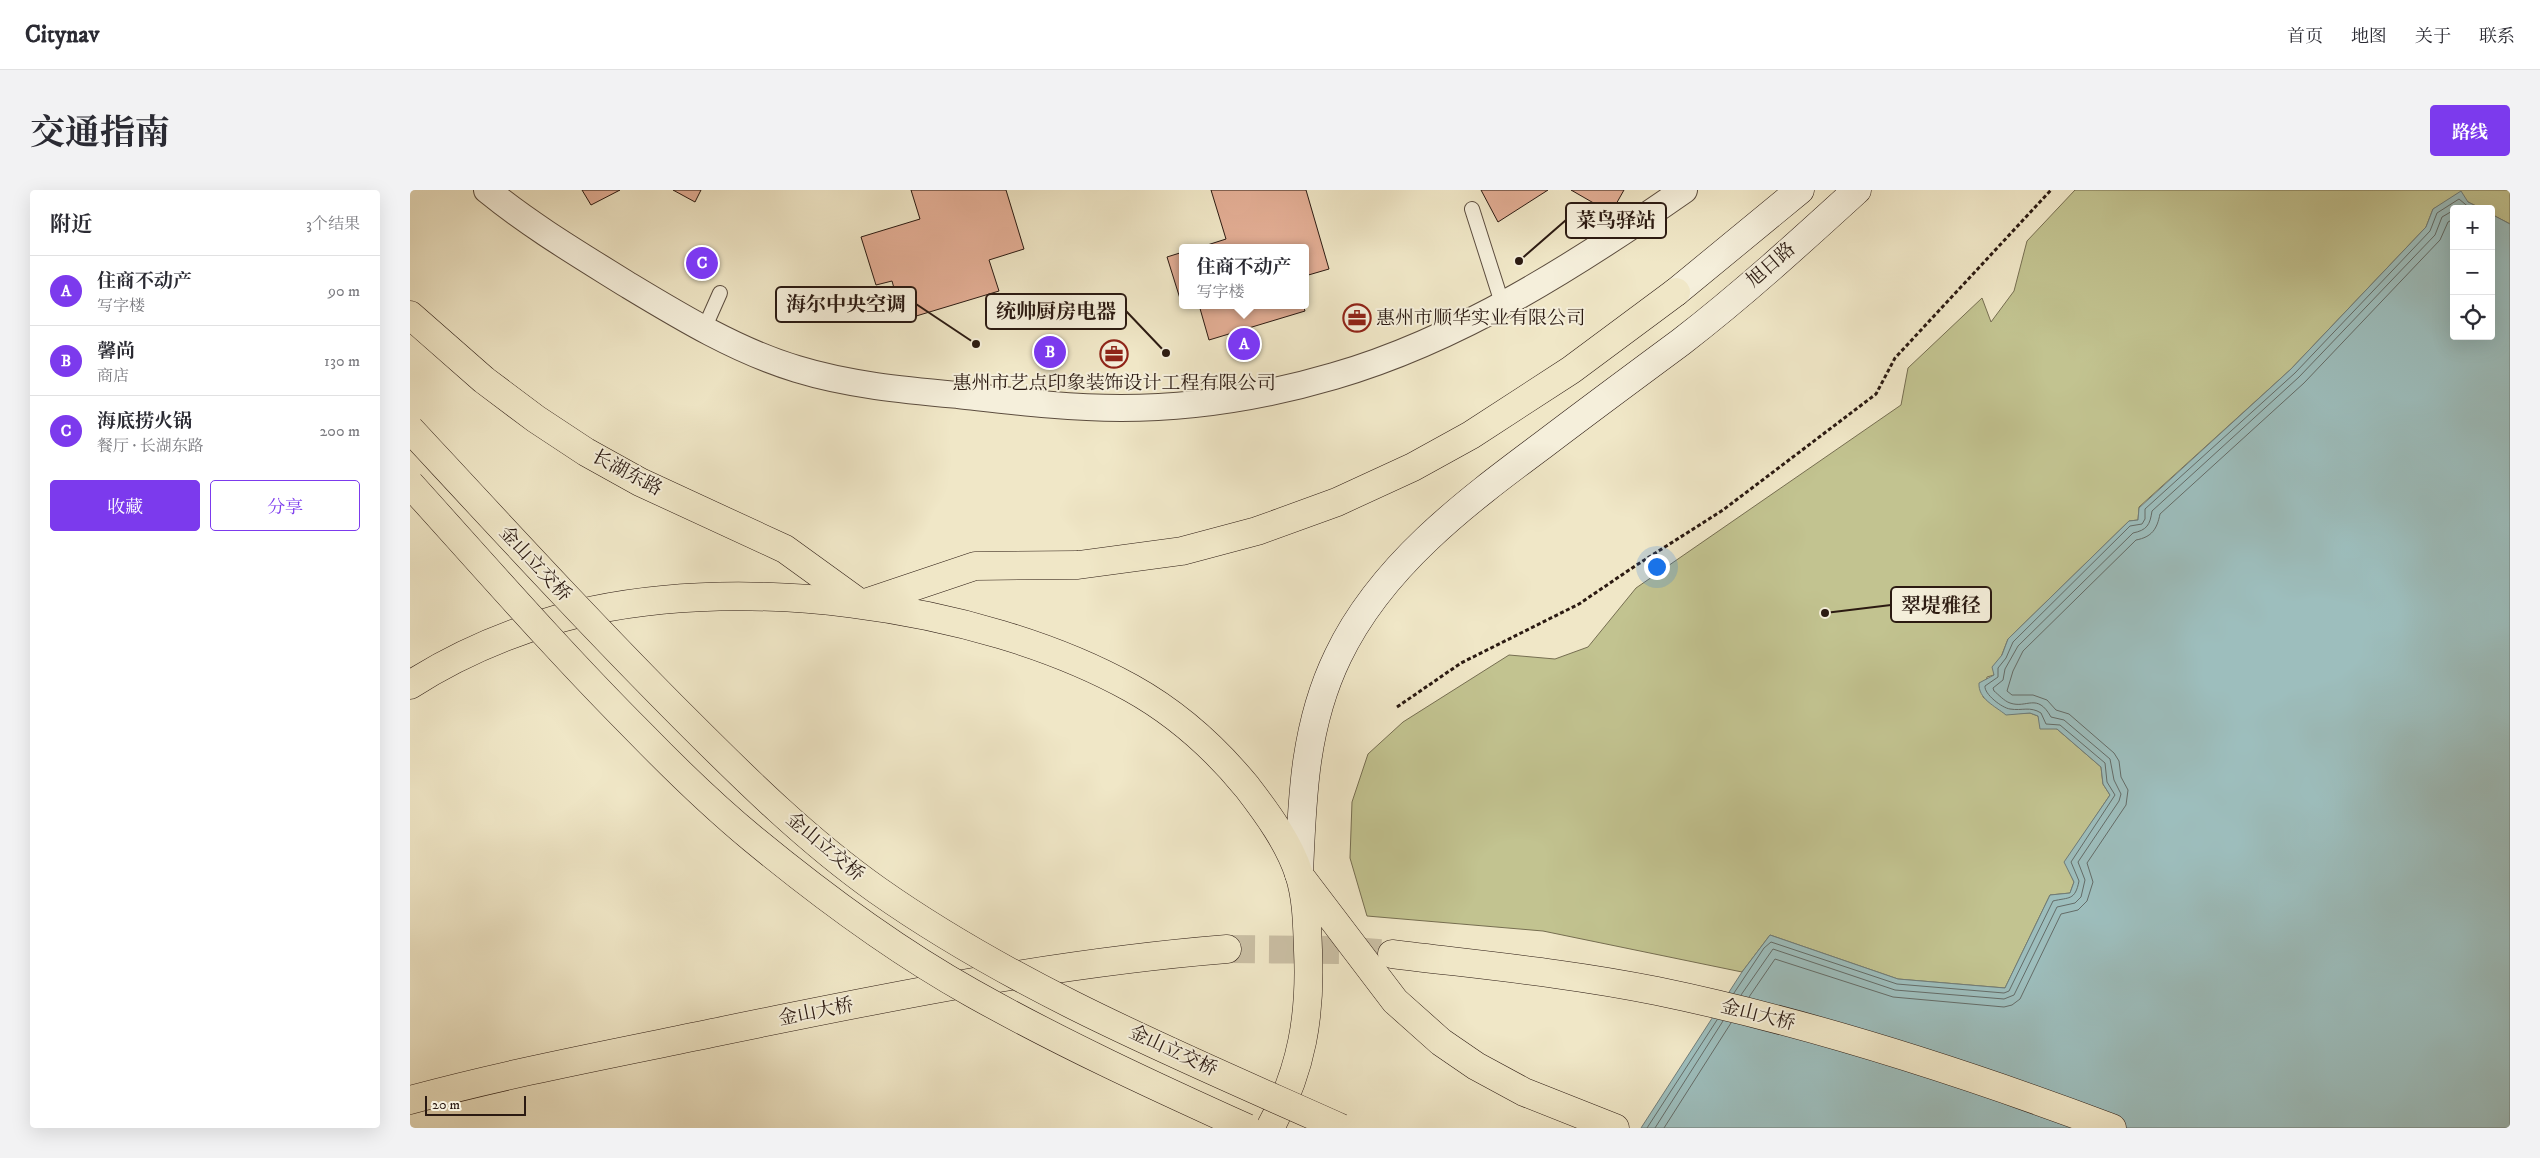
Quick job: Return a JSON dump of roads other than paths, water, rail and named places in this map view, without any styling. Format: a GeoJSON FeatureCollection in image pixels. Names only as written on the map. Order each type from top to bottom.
{"type":"FeatureCollection","features":[{"type":"Feature","properties":{"kind":"main road","name":"旭日路"},"geometry":{"type":"LineString","coordinates":[[861,604],[975,566],[1078,565],[1173,552],[1257,531],[1308,513],[1390,478],[1471,435],[1571,370],[1676,292],[1800,190]]}},
{"type":"Feature","properties":{"kind":"main road","name":"旭日路"},"geometry":{"type":"LineString","coordinates":[[1299,874],[1306,754],[1314,718],[1326,685],[1353,628],[1419,546],[1496,480],[1684,339],[1857,190]]}},
{"type":"Feature","properties":{"kind":"main road","name":"长湖东路"},"geometry":{"type":"LineString","coordinates":[[410,314],[484,380],[536,419],[586,452],[640,482],[785,549],[861,604]]}},
{"type":"Feature","properties":{"kind":"main road","name":"金山立交桥"},"geometry":{"type":"LineString","coordinates":[[410,429],[563,594],[700,734],[819,845],[875,889],[924,922],[980,955],[1104,1020],[1340,1128]]}},
{"type":"Feature","properties":{"kind":"main road","name":"金山立交桥"},"geometry":{"type":"LineString","coordinates":[[410,484],[596,688],[672,766],[725,815],[803,879],[885,938],[971,993],[1083,1052],[1247,1128]]}},
{"type":"Feature","properties":{"kind":"main road"},"geometry":{"type":"LineString","coordinates":[[410,686],[452,662],[522,631],[562,618],[609,608],[664,600],[718,597],[861,604],[986,630],[1069,659],[1135,690],[1189,728],[1237,775],[1271,820],[1299,874],[1376,978],[1405,1012],[1441,1042],[1476,1066],[1524,1092],[1615,1128]]}},
{"type":"Feature","properties":{"kind":"main road"},"geometry":{"type":"LineString","coordinates":[[1270,1128],[1295,1074],[1305,1036],[1309,969],[1305,905],[1299,874]]}},
{"type":"Feature","properties":{"kind":"main road","name":"金山大桥"},"geometry":{"type":"LineString","coordinates":[[410,1100],[563,1063],[896,995],[1090,963],[1227,950]]}},
{"type":"Feature","properties":{"kind":"main road","name":"金山大桥"},"geometry":{"type":"LineString","coordinates":[[1392,954],[1577,977],[1694,999],[1885,1049],[2112,1128]]}},
{"type":"Feature","properties":{"kind":"street"},"geometry":{"type":"LineString","coordinates":[[487,190],[576,253],[704,329],[764,358],[796,369],[856,382],[1002,400],[1124,408],[1213,400],[1332,377],[1417,346],[1502,303],[1601,245],[1684,190]]}},
{"type":"Feature","properties":{"kind":"lane"},"geometry":{"type":"LineString","coordinates":[[1472,209],[1502,303]]}},
{"type":"Feature","properties":{"kind":"lane"},"geometry":{"type":"LineString","coordinates":[[704,329],[720,293]]}},
{"type":"Feature","properties":{"kind":"water"},"geometry":{"type":"Polygon","coordinates":[[[2461,191],[2468,202],[2474,205],[2450,205],[2450,340],[2495,340],[2495,216],[2510,224],[2510,1128],[1641,1128],[1742,972],[1770,935],[1898,979],[2005,988],[2050,895],[2070,893],[2074,882],[2064,862],[2110,795],[2103,784],[2101,767],[2057,729],[2040,729],[2038,716],[2030,713],[2006,715],[1984,698],[1979,689],[1979,683],[1994,675],[1992,667],[2002,655],[2008,639],[2129,521],[2138,520],[2139,508],[2291,369],[2426,227],[2433,209],[2461,191]]]}},
{"type":"Feature","properties":{"kind":"tunnel"},"geometry":{"type":"LineString","coordinates":[[1227,949],[1339,950],[1392,954]]}},
{"type":"Feature","properties":{"kind":"place","name":"菜鸟驿站"},"geometry":{"type":"Point","coordinates":[1519,261]}},
{"type":"Feature","properties":{"kind":"place","name":"海底捞火锅"},"geometry":{"type":"Point","coordinates":[702,263]}},
{"type":"Feature","properties":{"kind":"place","name":"惠州市顺华实业有限公司"},"geometry":{"type":"Point","coordinates":[1357,318]}},
{"type":"Feature","properties":{"kind":"place","name":"海尔中央空调"},"geometry":{"type":"Point","coordinates":[976,344]}},
{"type":"Feature","properties":{"kind":"place","name":"住商不动产"},"geometry":{"type":"Point","coordinates":[1244,344]}},
{"type":"Feature","properties":{"kind":"place","name":"馨尚"},"geometry":{"type":"Point","coordinates":[1050,352]}},
{"type":"Feature","properties":{"kind":"place","name":"统帅厨房电器"},"geometry":{"type":"Point","coordinates":[1166,353]}},
{"type":"Feature","properties":{"kind":"place","name":"惠州市艺点印象装饰设计工程有限公司"},"geometry":{"type":"Point","coordinates":[1114,354]}},
{"type":"Feature","properties":{"kind":"place","name":"翠堤雅径"},"geometry":{"type":"Point","coordinates":[1825,613]}}]}
